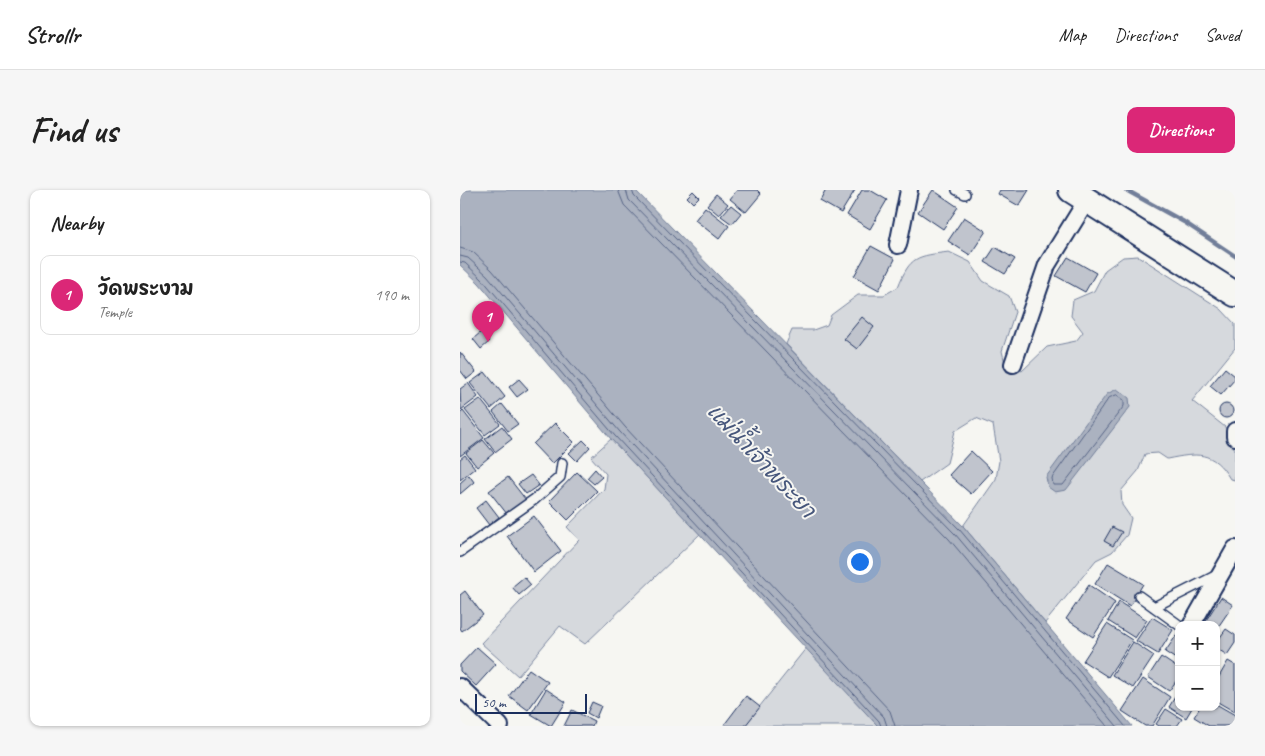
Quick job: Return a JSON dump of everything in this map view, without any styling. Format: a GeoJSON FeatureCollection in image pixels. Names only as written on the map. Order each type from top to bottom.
{"type":"FeatureCollection","features":[{"type":"Feature","properties":{"kind":"street"},"geometry":{"type":"LineString","coordinates":[[898,245],[908,190]]}},
{"type":"Feature","properties":{"kind":"street"},"geometry":{"type":"LineString","coordinates":[[1013,364],[1047,265],[1079,195],[1235,294]]}},
{"type":"Feature","properties":{"kind":"street"},"geometry":{"type":"LineString","coordinates":[[1235,431],[1235,437]]}},
{"type":"Feature","properties":{"kind":"street"},"geometry":{"type":"LineString","coordinates":[[1190,621],[1235,548]]}},
{"type":"Feature","properties":{"kind":"street"},"geometry":{"type":"LineString","coordinates":[[460,687],[500,726]]}},
{"type":"Feature","properties":{"kind":"lane"},"geometry":{"type":"LineString","coordinates":[[460,552],[536,499],[560,477],[562,463]]}},
{"type":"Feature","properties":{"kind":"lane"},"geometry":{"type":"LineString","coordinates":[[1154,607],[1221,573]]}},
{"type":"Feature","properties":{"kind":"lane"},"geometry":{"type":"LineString","coordinates":[[1139,596],[1154,607],[1180,621]]}},
{"type":"Feature","properties":{"kind":"shaded area"},"geometry":{"type":"Polygon","coordinates":[[[949,252],[970,262],[983,281],[1009,296],[1015,312],[1002,351],[1005,363],[1022,371],[1047,347],[1076,341],[1083,332],[1071,316],[1073,300],[1094,291],[1105,270],[1123,257],[1138,256],[1221,309],[1235,324],[1235,348],[1192,401],[1225,427],[1235,450],[1235,480],[1230,479],[1224,470],[1211,458],[1196,455],[1167,459],[1158,453],[1145,454],[1138,471],[1121,491],[1122,505],[1131,518],[1127,535],[1112,552],[1096,560],[1045,623],[963,526],[996,479],[999,461],[993,425],[976,418],[955,431],[947,463],[920,482],[786,344],[792,330],[813,330],[827,325],[831,315],[858,295],[884,295],[898,287],[907,269],[916,259],[949,252]]]}},
{"type":"Feature","properties":{"kind":"shaded area"},"geometry":{"type":"Polygon","coordinates":[[[611,439],[700,534],[585,644],[560,626],[518,676],[481,643],[579,540],[567,527],[604,489],[606,474],[591,457],[611,439]]]}},
{"type":"Feature","properties":{"kind":"shaded area"},"geometry":{"type":"Polygon","coordinates":[[[807,647],[878,726],[744,726],[807,647]]]}},
{"type":"Feature","properties":{"kind":"water","name":"แม่น้ำเจ้าพระยา"},"geometry":{"type":"Polygon","coordinates":[[[460,190],[635,190],[963,526],[1132,726],[878,726],[611,439],[479,283],[460,265],[460,190]]]}},
{"type":"Feature","properties":{"kind":"water"},"geometry":{"type":"Polygon","coordinates":[[[1117,389],[1129,398],[1130,407],[1066,490],[1055,492],[1048,487],[1046,477],[1107,394],[1117,389]]]}},
{"type":"Feature","properties":{"kind":"building"},"geometry":{"type":"Polygon","coordinates":[[[737,190],[757,190],[761,194],[746,212],[730,199],[737,190]]]}},
{"type":"Feature","properties":{"kind":"building"},"geometry":{"type":"Polygon","coordinates":[[[826,190],[855,190],[841,213],[820,201],[826,190]]]}},
{"type":"Feature","properties":{"kind":"building"},"geometry":{"type":"Polygon","coordinates":[[[862,190],[870,190],[887,200],[870,229],[847,215],[862,190]]]}},
{"type":"Feature","properties":{"kind":"building"},"geometry":{"type":"Polygon","coordinates":[[[933,190],[958,207],[943,229],[918,212],[933,190]]]}},
{"type":"Feature","properties":{"kind":"building"},"geometry":{"type":"Polygon","coordinates":[[[1000,190],[1029,190],[1019,206],[998,194],[1000,190]]]}},
{"type":"Feature","properties":{"kind":"building"},"geometry":{"type":"Polygon","coordinates":[[[693,191],[699,197],[693,203],[687,197],[693,191]]]}},
{"type":"Feature","properties":{"kind":"building"},"geometry":{"type":"Polygon","coordinates":[[[716,194],[728,204],[719,215],[707,205],[716,194]]]}},
{"type":"Feature","properties":{"kind":"building"},"geometry":{"type":"Polygon","coordinates":[[[731,205],[741,213],[732,224],[721,216],[731,205]]]}},
{"type":"Feature","properties":{"kind":"building"},"geometry":{"type":"Polygon","coordinates":[[[705,207],[729,226],[719,239],[695,220],[705,207]]]}},
{"type":"Feature","properties":{"kind":"building"},"geometry":{"type":"Polygon","coordinates":[[[964,217],[986,231],[970,255],[948,241],[964,217]]]}},
{"type":"Feature","properties":{"kind":"building"},"geometry":{"type":"Polygon","coordinates":[[[871,246],[895,259],[879,290],[854,276],[871,246]]]}},
{"type":"Feature","properties":{"kind":"building"},"geometry":{"type":"Polygon","coordinates":[[[995,247],[1015,259],[1005,274],[985,262],[995,247]]]}},
{"type":"Feature","properties":{"kind":"building"},"geometry":{"type":"Polygon","coordinates":[[[1068,257],[1096,273],[1085,292],[1056,276],[1068,257]]]}},
{"type":"Feature","properties":{"kind":"building"},"geometry":{"type":"Polygon","coordinates":[[[862,317],[874,327],[857,349],[844,339],[862,317]]]}},
{"type":"Feature","properties":{"kind":"building"},"geometry":{"type":"Polygon","coordinates":[[[481,332],[489,342],[481,349],[473,339],[481,332]]]}},
{"type":"Feature","properties":{"kind":"building"},"geometry":{"type":"Polygon","coordinates":[[[460,352],[476,372],[467,379],[460,370],[460,352]]]}},
{"type":"Feature","properties":{"kind":"building"},"geometry":{"type":"Polygon","coordinates":[[[1225,368],[1235,376],[1235,379],[1221,395],[1210,386],[1225,368]]]}},
{"type":"Feature","properties":{"kind":"building"},"geometry":{"type":"Polygon","coordinates":[[[485,372],[505,397],[491,409],[470,383],[485,372]]]}},
{"type":"Feature","properties":{"kind":"building"},"geometry":{"type":"Polygon","coordinates":[[[519,379],[528,389],[517,397],[509,387],[519,379]]]}},
{"type":"Feature","properties":{"kind":"building"},"geometry":{"type":"Polygon","coordinates":[[[468,383],[478,397],[461,410],[460,389],[468,383]]]}},
{"type":"Feature","properties":{"kind":"building"},"geometry":{"type":"Polygon","coordinates":[[[480,399],[500,424],[485,435],[465,410],[480,399]]]}},
{"type":"Feature","properties":{"kind":"building"},"geometry":{"type":"Polygon","coordinates":[[[502,404],[518,424],[508,431],[493,412],[502,404]]]}},
{"type":"Feature","properties":{"kind":"building"},"geometry":{"type":"Polygon","coordinates":[[[1226,404],[1231,406],[1233,411],[1231,416],[1226,418],[1221,416],[1219,411],[1221,406],[1226,404]]]}},
{"type":"Feature","properties":{"kind":"building"},"geometry":{"type":"Polygon","coordinates":[[[463,411],[484,438],[460,456],[460,414],[463,411]]]}},
{"type":"Feature","properties":{"kind":"building"},"geometry":{"type":"Polygon","coordinates":[[[555,423],[574,442],[552,464],[533,444],[555,423]]]}},
{"type":"Feature","properties":{"kind":"building"},"geometry":{"type":"Polygon","coordinates":[[[502,426],[512,439],[495,452],[485,439],[502,426]]]}},
{"type":"Feature","properties":{"kind":"building"},"geometry":{"type":"Polygon","coordinates":[[[483,440],[494,453],[477,467],[466,453],[483,440]]]}},
{"type":"Feature","properties":{"kind":"building"},"geometry":{"type":"Polygon","coordinates":[[[583,440],[590,447],[577,461],[569,453],[583,440]]]}},
{"type":"Feature","properties":{"kind":"building"},"geometry":{"type":"Polygon","coordinates":[[[971,451],[992,471],[971,494],[949,475],[971,451]]]}},
{"type":"Feature","properties":{"kind":"building"},"geometry":{"type":"Polygon","coordinates":[[[465,455],[475,468],[460,480],[460,459],[465,455]]]}},
{"type":"Feature","properties":{"kind":"building"},"geometry":{"type":"Polygon","coordinates":[[[595,469],[602,477],[594,484],[587,478],[595,469]]]}},
{"type":"Feature","properties":{"kind":"building"},"geometry":{"type":"Polygon","coordinates":[[[577,472],[597,491],[568,520],[549,501],[577,472]]]}},
{"type":"Feature","properties":{"kind":"building"},"geometry":{"type":"Polygon","coordinates":[[[469,475],[474,482],[460,494],[460,483],[469,475]]]}},
{"type":"Feature","properties":{"kind":"building"},"geometry":{"type":"Polygon","coordinates":[[[531,475],[539,485],[526,494],[518,484],[531,475]]]}},
{"type":"Feature","properties":{"kind":"building"},"geometry":{"type":"Polygon","coordinates":[[[508,477],[526,500],[507,514],[489,491],[508,477]]]}},
{"type":"Feature","properties":{"kind":"building"},"geometry":{"type":"Polygon","coordinates":[[[486,500],[499,517],[489,525],[476,508],[486,500]]]}},
{"type":"Feature","properties":{"kind":"building"},"geometry":{"type":"Polygon","coordinates":[[[534,516],[561,551],[534,572],[507,536],[534,516]]]}},
{"type":"Feature","properties":{"kind":"building"},"geometry":{"type":"Polygon","coordinates":[[[1112,527],[1122,532],[1113,546],[1104,541],[1112,527]]]}},
{"type":"Feature","properties":{"kind":"building"},"geometry":{"type":"Polygon","coordinates":[[[1108,563],[1143,584],[1130,606],[1095,584],[1108,563]]]}},
{"type":"Feature","properties":{"kind":"building"},"geometry":{"type":"Polygon","coordinates":[[[524,577],[531,585],[519,595],[512,587],[524,577]]]}},
{"type":"Feature","properties":{"kind":"building"},"geometry":{"type":"Polygon","coordinates":[[[1089,585],[1115,603],[1093,637],[1066,619],[1089,585]]]}},
{"type":"Feature","properties":{"kind":"building"},"geometry":{"type":"Polygon","coordinates":[[[465,591],[483,615],[462,631],[460,628],[460,595],[465,591]]]}},
{"type":"Feature","properties":{"kind":"building"},"geometry":{"type":"Polygon","coordinates":[[[1221,597],[1233,605],[1220,624],[1220,621],[1206,621],[1221,597]]]}},
{"type":"Feature","properties":{"kind":"building"},"geometry":{"type":"Polygon","coordinates":[[[1119,602],[1147,620],[1135,638],[1108,621],[1119,602]]]}},
{"type":"Feature","properties":{"kind":"building"},"geometry":{"type":"Polygon","coordinates":[[[1152,617],[1173,630],[1158,654],[1136,641],[1152,617]]]}},
{"type":"Feature","properties":{"kind":"building"},"geometry":{"type":"Polygon","coordinates":[[[1107,624],[1132,640],[1108,677],[1083,661],[1107,624]]]}},
{"type":"Feature","properties":{"kind":"building"},"geometry":{"type":"Polygon","coordinates":[[[1226,629],[1235,635],[1235,643],[1227,655],[1220,651],[1220,637],[1226,629]]]}},
{"type":"Feature","properties":{"kind":"building"},"geometry":{"type":"Polygon","coordinates":[[[1175,637],[1175,658],[1165,652],[1175,637]]]}},
{"type":"Feature","properties":{"kind":"building"},"geometry":{"type":"Polygon","coordinates":[[[1133,642],[1154,656],[1133,688],[1112,675],[1133,642]]]}},
{"type":"Feature","properties":{"kind":"building"},"geometry":{"type":"Polygon","coordinates":[[[477,647],[496,664],[476,686],[460,671],[460,665],[477,647]]]}},
{"type":"Feature","properties":{"kind":"building"},"geometry":{"type":"Polygon","coordinates":[[[1161,657],[1175,666],[1175,683],[1169,691],[1148,677],[1161,657]]]}},
{"type":"Feature","properties":{"kind":"building"},"geometry":{"type":"Polygon","coordinates":[[[1228,661],[1235,665],[1235,712],[1220,703],[1220,675],[1228,661]]]}},
{"type":"Feature","properties":{"kind":"building"},"geometry":{"type":"Polygon","coordinates":[[[529,669],[548,682],[528,710],[509,696],[529,669]]]}},
{"type":"Feature","properties":{"kind":"building"},"geometry":{"type":"Polygon","coordinates":[[[1143,679],[1170,697],[1152,726],[1145,726],[1122,711],[1143,679]]]}},
{"type":"Feature","properties":{"kind":"building"},"geometry":{"type":"Polygon","coordinates":[[[546,689],[566,702],[551,726],[531,714],[546,689]]]}},
{"type":"Feature","properties":{"kind":"building"},"geometry":{"type":"Polygon","coordinates":[[[746,696],[760,707],[745,726],[724,725],[746,696]]]}},
{"type":"Feature","properties":{"kind":"building"},"geometry":{"type":"Polygon","coordinates":[[[1175,697],[1175,711],[1169,707],[1175,697]]]}},
{"type":"Feature","properties":{"kind":"building"},"geometry":{"type":"Polygon","coordinates":[[[592,702],[601,706],[596,718],[587,713],[592,702]]]}},
{"type":"Feature","properties":{"kind":"building"},"geometry":{"type":"Polygon","coordinates":[[[1220,706],[1235,715],[1235,726],[1209,726],[1194,717],[1198,711],[1220,711],[1220,706]]]}},
{"type":"Feature","properties":{"kind":"building"},"geometry":{"type":"Polygon","coordinates":[[[1166,709],[1182,719],[1177,726],[1159,726],[1156,724],[1166,709]]]}},
{"type":"Feature","properties":{"kind":"building"},"geometry":{"type":"Polygon","coordinates":[[[572,710],[594,721],[592,726],[564,726],[572,710]]]}},
{"type":"Feature","properties":{"kind":"building"},"geometry":{"type":"Polygon","coordinates":[[[1175,711],[1190,711],[1186,718],[1175,711]]]}},
{"type":"Feature","properties":{"kind":"waterway"},"geometry":{"type":"LineString","coordinates":[[1126,190],[1184,222],[1235,256]]}},
{"type":"Feature","properties":{"kind":"place","name":"วัดพระงาม"},"geometry":{"type":"Point","coordinates":[488,342]}}]}
